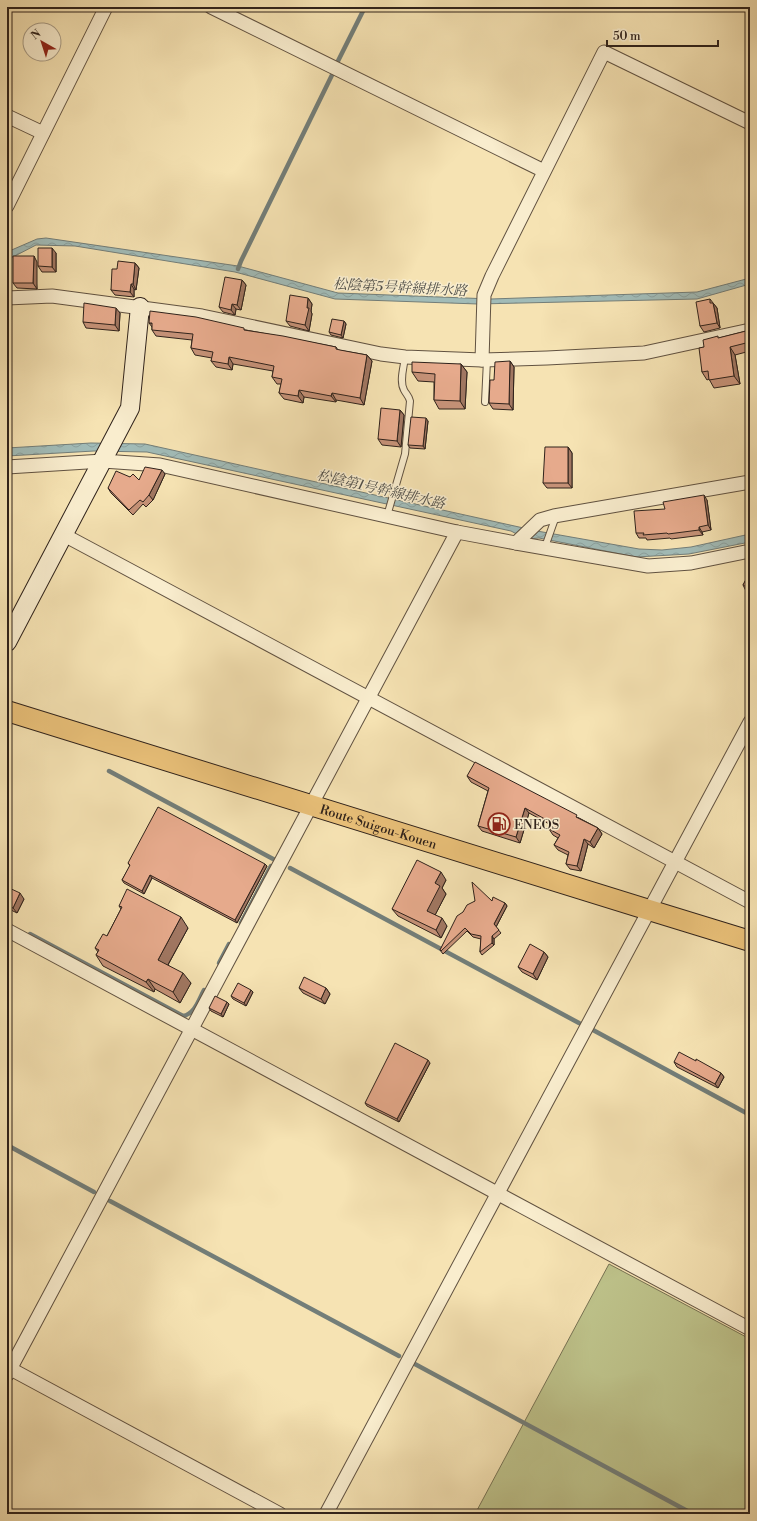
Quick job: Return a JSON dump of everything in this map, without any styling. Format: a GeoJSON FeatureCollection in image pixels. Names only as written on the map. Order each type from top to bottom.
{"type":"FeatureCollection","features":[{"type":"Feature","properties":{"kind":"main road","name":"Route Suigou-Kouen"},"geometry":{"type":"LineString","coordinates":[[7,711],[750,941]]}},
{"type":"Feature","properties":{"kind":"street"},"geometry":{"type":"LineString","coordinates":[[7,206],[106,7]]}},
{"type":"Feature","properties":{"kind":"street"},"geometry":{"type":"LineString","coordinates":[[210,7],[544,171]]}},
{"type":"Feature","properties":{"kind":"street"},"geometry":{"type":"LineString","coordinates":[[485,360],[484,295],[492,276],[604,52],[750,123]]}},
{"type":"Feature","properties":{"kind":"street"},"geometry":{"type":"LineString","coordinates":[[7,116],[43,133]]}},
{"type":"Feature","properties":{"kind":"street"},"geometry":{"type":"LineString","coordinates":[[7,298],[52,296],[202,316],[381,354],[405,357],[485,360],[644,353],[750,330]]}},
{"type":"Feature","properties":{"kind":"street"},"geometry":{"type":"LineString","coordinates":[[7,642],[130,408],[140,307]]}},
{"type":"Feature","properties":{"kind":"street"},"geometry":{"type":"LineString","coordinates":[[7,467],[104,458],[160,465],[388,513],[457,532],[518,541],[648,566],[691,562],[750,551]]}},
{"type":"Feature","properties":{"kind":"street"},"geometry":{"type":"LineString","coordinates":[[518,541],[540,520],[750,482]]}},
{"type":"Feature","properties":{"kind":"street"},"geometry":{"type":"LineString","coordinates":[[280,1514],[8,1370],[193,1028],[457,532]]}},
{"type":"Feature","properties":{"kind":"street"},"geometry":{"type":"LineString","coordinates":[[64,535],[750,902]]}},
{"type":"Feature","properties":{"kind":"street"},"geometry":{"type":"LineString","coordinates":[[326,1514],[750,722]]}},
{"type":"Feature","properties":{"kind":"street"},"geometry":{"type":"LineString","coordinates":[[7,930],[193,1028],[750,1329]]}},
{"type":"Feature","properties":{"kind":"lane"},"geometry":{"type":"LineString","coordinates":[[388,513],[405,454],[410,409],[409,396],[404,391],[401,383],[405,357]]}},
{"type":"Feature","properties":{"kind":"lane"},"geometry":{"type":"LineString","coordinates":[[485,360],[485,402]]}},
{"type":"Feature","properties":{"kind":"lane"},"geometry":{"type":"LineString","coordinates":[[546,546],[556,516]]}},
{"type":"Feature","properties":{"kind":"green space"},"geometry":{"type":"Polygon","coordinates":[[[609,1264],[750,1339],[750,1514],[475,1514],[609,1264]]]}},
{"type":"Feature","properties":{"kind":"water"},"geometry":{"type":"Polygon","coordinates":[[[46,238],[238,266],[338,293],[491,299],[697,292],[750,278],[750,284],[697,299],[478,304],[335,299],[235,272],[75,246],[36,245],[13,257],[7,258],[7,252],[37,239],[46,238]]]}},
{"type":"Feature","properties":{"kind":"water"},"geometry":{"type":"Polygon","coordinates":[[[91,443],[145,444],[537,531],[639,549],[662,550],[691,547],[750,534],[750,542],[689,554],[636,557],[539,538],[526,539],[511,531],[147,452],[94,451],[7,456],[7,448],[91,443]]]}},
{"type":"Feature","properties":{"kind":"building"},"geometry":{"type":"Polygon","coordinates":[[[38,248],[52,248],[52,267],[38,266],[38,248]]]}},
{"type":"Feature","properties":{"kind":"building"},"geometry":{"type":"Polygon","coordinates":[[[13,256],[34,256],[33,283],[13,283],[13,256]]]}},
{"type":"Feature","properties":{"kind":"building"},"geometry":{"type":"Polygon","coordinates":[[[118,261],[135,263],[133,284],[131,284],[130,292],[111,290],[112,269],[117,269],[118,261]]]}},
{"type":"Feature","properties":{"kind":"building"},"geometry":{"type":"Polygon","coordinates":[[[225,277],[242,280],[237,305],[232,304],[231,310],[219,307],[225,277]]]}},
{"type":"Feature","properties":{"kind":"building"},"geometry":{"type":"Polygon","coordinates":[[[290,295],[308,298],[307,308],[309,308],[305,325],[286,321],[290,295]]]}},
{"type":"Feature","properties":{"kind":"building"},"geometry":{"type":"Polygon","coordinates":[[[710,299],[710,303],[713,303],[717,323],[700,326],[696,302],[710,299]]]}},
{"type":"Feature","properties":{"kind":"building"},"geometry":{"type":"Polygon","coordinates":[[[84,303],[116,308],[115,325],[83,322],[84,303]]]}},
{"type":"Feature","properties":{"kind":"building"},"geometry":{"type":"Polygon","coordinates":[[[150,311],[196,317],[244,328],[244,330],[283,336],[367,355],[360,398],[332,393],[331,396],[299,390],[298,396],[279,393],[282,379],[272,377],[274,366],[229,357],[228,364],[211,361],[213,352],[191,348],[193,334],[152,330],[152,323],[149,323],[150,311]]]}},
{"type":"Feature","properties":{"kind":"building"},"geometry":{"type":"Polygon","coordinates":[[[332,319],[344,321],[341,335],[329,332],[332,319]]]}},
{"type":"Feature","properties":{"kind":"building"},"geometry":{"type":"Polygon","coordinates":[[[750,330],[750,342],[730,347],[734,376],[709,380],[708,371],[702,372],[699,348],[704,347],[703,340],[750,330]]]}},
{"type":"Feature","properties":{"kind":"building"},"geometry":{"type":"Polygon","coordinates":[[[510,361],[509,404],[489,403],[490,380],[494,380],[495,362],[510,361]]]}},
{"type":"Feature","properties":{"kind":"building"},"geometry":{"type":"Polygon","coordinates":[[[412,362],[461,364],[460,401],[434,400],[435,374],[412,372],[412,362]]]}},
{"type":"Feature","properties":{"kind":"building"},"geometry":{"type":"Polygon","coordinates":[[[381,408],[400,410],[397,441],[378,439],[381,408]]]}},
{"type":"Feature","properties":{"kind":"building"},"geometry":{"type":"Polygon","coordinates":[[[411,417],[426,418],[423,446],[408,445],[411,417]]]}},
{"type":"Feature","properties":{"kind":"building"},"geometry":{"type":"Polygon","coordinates":[[[545,447],[568,447],[568,483],[543,483],[545,447]]]}},
{"type":"Feature","properties":{"kind":"building"},"geometry":{"type":"Polygon","coordinates":[[[145,467],[162,470],[149,495],[143,502],[140,500],[129,510],[108,488],[116,471],[130,477],[133,474],[139,480],[145,467]]]}},
{"type":"Feature","properties":{"kind":"building"},"geometry":{"type":"Polygon","coordinates":[[[704,495],[708,525],[699,527],[699,530],[668,534],[643,535],[644,533],[636,533],[634,511],[665,509],[663,502],[704,495]]]}},
{"type":"Feature","properties":{"kind":"building"},"geometry":{"type":"Polygon","coordinates":[[[750,572],[750,589],[743,585],[750,572]]]}},
{"type":"Feature","properties":{"kind":"building"},"geometry":{"type":"Polygon","coordinates":[[[475,762],[577,815],[576,817],[598,828],[590,842],[584,839],[577,866],[566,864],[569,852],[554,845],[560,835],[549,829],[552,823],[525,808],[516,837],[478,826],[489,788],[467,776],[475,762]]]}},
{"type":"Feature","properties":{"kind":"building"},"geometry":{"type":"Polygon","coordinates":[[[158,807],[265,864],[235,920],[150,875],[142,891],[122,880],[130,865],[128,863],[158,807]]]}},
{"type":"Feature","properties":{"kind":"building"},"geometry":{"type":"Polygon","coordinates":[[[417,860],[441,872],[435,883],[440,886],[427,911],[442,918],[436,930],[392,909],[417,860]]]}},
{"type":"Feature","properties":{"kind":"building"},"geometry":{"type":"Polygon","coordinates":[[[472,882],[492,901],[493,897],[505,903],[494,924],[499,930],[492,936],[492,943],[480,952],[481,936],[471,934],[465,928],[441,951],[440,950],[457,916],[463,912],[467,905],[475,901],[472,882]]]}},
{"type":"Feature","properties":{"kind":"building"},"geometry":{"type":"Polygon","coordinates":[[[7,887],[20,893],[13,908],[7,905],[7,887]]]}},
{"type":"Feature","properties":{"kind":"building"},"geometry":{"type":"Polygon","coordinates":[[[127,889],[181,917],[158,960],[183,973],[173,992],[148,979],[146,982],[96,955],[99,950],[95,948],[103,934],[107,936],[122,907],[119,906],[127,889]]]}},
{"type":"Feature","properties":{"kind":"building"},"geometry":{"type":"Polygon","coordinates":[[[530,944],[544,952],[533,974],[518,967],[530,944]]]}},
{"type":"Feature","properties":{"kind":"building"},"geometry":{"type":"Polygon","coordinates":[[[304,977],[326,988],[321,999],[299,988],[304,977]]]}},
{"type":"Feature","properties":{"kind":"building"},"geometry":{"type":"Polygon","coordinates":[[[238,983],[251,990],[244,1003],[231,996],[238,983]]]}},
{"type":"Feature","properties":{"kind":"building"},"geometry":{"type":"Polygon","coordinates":[[[215,996],[227,1002],[221,1014],[209,1008],[215,996]]]}},
{"type":"Feature","properties":{"kind":"building"},"geometry":{"type":"Polygon","coordinates":[[[395,1043],[428,1060],[397,1119],[365,1103],[395,1043]]]}},
{"type":"Feature","properties":{"kind":"building"},"geometry":{"type":"Polygon","coordinates":[[[679,1052],[696,1061],[696,1059],[721,1073],[715,1084],[674,1062],[679,1052]]]}},
{"type":"Feature","properties":{"kind":"waterway"},"geometry":{"type":"LineString","coordinates":[[338,61],[365,7]]}},
{"type":"Feature","properties":{"kind":"waterway"},"geometry":{"type":"LineString","coordinates":[[238,269],[332,75]]}},
{"type":"Feature","properties":{"kind":"waterway"},"geometry":{"type":"LineString","coordinates":[[109,771],[275,860]]}},
{"type":"Feature","properties":{"kind":"waterway"},"geometry":{"type":"LineString","coordinates":[[241,923],[271,866]]}},
{"type":"Feature","properties":{"kind":"waterway"},"geometry":{"type":"LineString","coordinates":[[290,868],[579,1023]]}},
{"type":"Feature","properties":{"kind":"waterway"},"geometry":{"type":"LineString","coordinates":[[30,934],[183,1016],[187,1015],[194,1009],[204,990]]}},
{"type":"Feature","properties":{"kind":"waterway"},"geometry":{"type":"LineString","coordinates":[[219,963],[229,944]]}},
{"type":"Feature","properties":{"kind":"waterway"},"geometry":{"type":"LineString","coordinates":[[593,1030],[750,1115]]}},
{"type":"Feature","properties":{"kind":"waterway"},"geometry":{"type":"LineString","coordinates":[[7,1145],[94,1192]]}},
{"type":"Feature","properties":{"kind":"waterway"},"geometry":{"type":"LineString","coordinates":[[110,1201],[399,1356]]}},
{"type":"Feature","properties":{"kind":"waterway"},"geometry":{"type":"LineString","coordinates":[[413,1363],[693,1514]]}},
{"type":"Feature","properties":{"kind":"place","name":"ENEOS"},"geometry":{"type":"Point","coordinates":[499,824]}},
{"type":"Feature","properties":{"kind":"water label","name":"松陰第5号幹線排水路"},"geometry":{"type":"Point","coordinates":[400,287]}},
{"type":"Feature","properties":{"kind":"water label","name":"松陰第1号幹線排水路"},"geometry":{"type":"Point","coordinates":[381,489]}}]}
